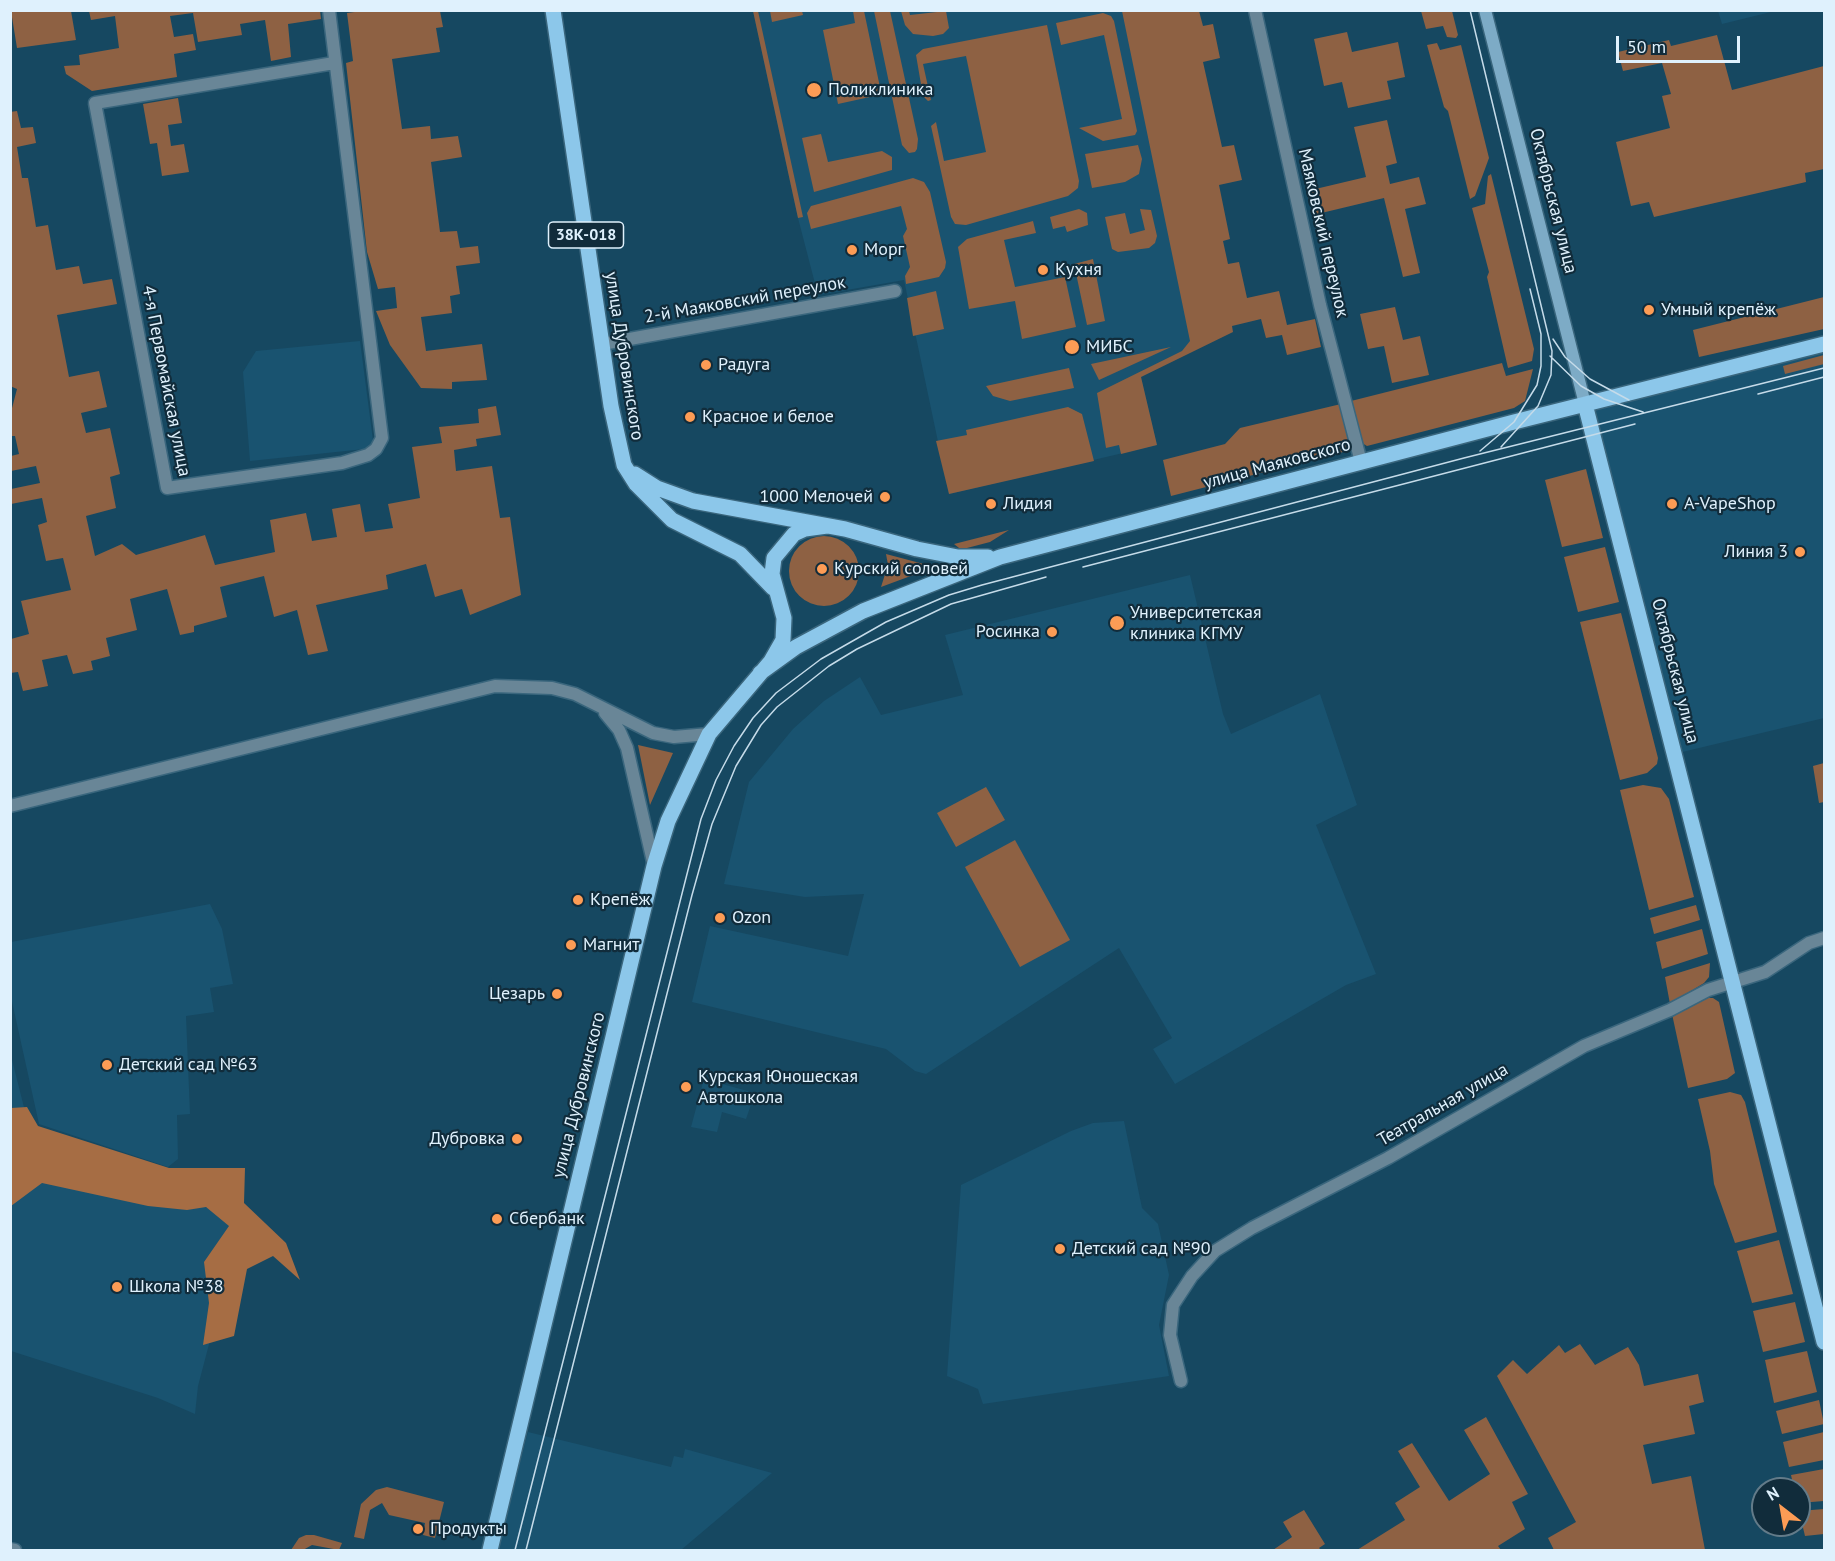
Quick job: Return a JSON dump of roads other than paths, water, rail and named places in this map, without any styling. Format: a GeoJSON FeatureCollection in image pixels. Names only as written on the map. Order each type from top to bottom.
{"type":"FeatureCollection","features":[{"type":"Feature","properties":{"kind":"main road","name":"улица Дубровинского"},"geometry":{"type":"LineString","coordinates":[[553,10],[602,344],[622,458],[636,484],[661,511],[684,528],[740,554],[763,576],[776,593]]}},
{"type":"Feature","properties":{"kind":"main road","name":"Октябрьская улица"},"geometry":{"type":"LineString","coordinates":[[1485,10],[1824,1342]]}},
{"type":"Feature","properties":{"kind":"main road","name":"улица Маяковского"},"geometry":{"type":"LineString","coordinates":[[760,673],[796,647],[863,611],[1000,557],[1824,344]]}},
{"type":"Feature","properties":{"kind":"main road"},"geometry":{"type":"LineString","coordinates":[[622,458],[638,477],[674,496],[737,510],[827,525],[958,557],[1000,557]]}},
{"type":"Feature","properties":{"kind":"main road"},"geometry":{"type":"LineString","coordinates":[[760,673],[783,640],[784,618],[776,593],[772,566],[779,550],[794,534],[805,529],[827,525]]}},
{"type":"Feature","properties":{"kind":"main road","name":"улица Дубровинского"},"geometry":{"type":"LineString","coordinates":[[490,1551],[654,866],[668,821],[699,750],[709,734],[760,673]]}},
{"type":"Feature","properties":{"kind":"street","name":"4-я Первомайская улица"},"geometry":{"type":"LineString","coordinates":[[329,10],[382,438],[376,449],[368,455],[342,463],[168,488],[95,103],[334,63]]}},
{"type":"Feature","properties":{"kind":"street","name":"Маяковский переулок"},"geometry":{"type":"LineString","coordinates":[[1255,10],[1320,305],[1361,462]]}},
{"type":"Feature","properties":{"kind":"street","name":"2-й Маяковский переулок"},"geometry":{"type":"LineString","coordinates":[[602,344],[895,291]]}},
{"type":"Feature","properties":{"kind":"street"},"geometry":{"type":"LineString","coordinates":[[10,806],[495,686],[552,688],[596,704],[653,733],[674,737],[709,734]]}},
{"type":"Feature","properties":{"kind":"street"},"geometry":{"type":"LineString","coordinates":[[596,704],[619,730],[627,748],[654,866]]}},
{"type":"Feature","properties":{"kind":"street","name":"Театральная улица"},"geometry":{"type":"LineString","coordinates":[[1180,1381],[1170,1335],[1173,1305],[1192,1276],[1215,1251],[1252,1228],[1388,1158],[1584,1046],[1670,1010],[1708,990],[1765,972],[1809,943],[1824,938]]}},
{"type":"Feature","properties":{"kind":"street"},"geometry":{"type":"LineString","coordinates":[[10,1549],[15,1551]]}},
{"type":"Feature","properties":{"kind":"tram line"},"geometry":{"type":"LineString","coordinates":[[1470,10],[1552,351],[1551,375],[1538,406],[1501,447]]}},
{"type":"Feature","properties":{"kind":"tram line"},"geometry":{"type":"LineString","coordinates":[[1480,451],[1514,422],[1537,385],[1541,366],[1541,334],[1530,289]]}},
{"type":"Feature","properties":{"kind":"tram line"},"geometry":{"type":"LineString","coordinates":[[1553,339],[1565,357],[1590,379],[1629,400]]}},
{"type":"Feature","properties":{"kind":"tram line"},"geometry":{"type":"LineString","coordinates":[[1550,356],[1581,386],[1604,399],[1643,412]]}},
{"type":"Feature","properties":{"kind":"tram line"},"geometry":{"type":"LineString","coordinates":[[515,1550],[701,819],[716,780],[734,746],[753,718],[776,693],[821,659],[886,622],[949,595],[1464,458],[1824,368]]}},
{"type":"Feature","properties":{"kind":"tram line"},"geometry":{"type":"LineString","coordinates":[[1758,394],[1824,377]]}},
{"type":"Feature","properties":{"kind":"tram line"},"geometry":{"type":"LineString","coordinates":[[1083,567],[1635,424]]}},
{"type":"Feature","properties":{"kind":"tram line"},"geometry":{"type":"LineString","coordinates":[[526,1550],[692,895],[712,824],[736,766],[761,725],[777,707],[829,666],[857,649],[951,604],[1046,577]]}},
{"type":"Feature","properties":{"kind":"place","name":"Поликлиника"},"geometry":{"type":"Point","coordinates":[814,90]}},
{"type":"Feature","properties":{"kind":"place","name":"Морг"},"geometry":{"type":"Point","coordinates":[852,250]}},
{"type":"Feature","properties":{"kind":"place","name":"Кухня"},"geometry":{"type":"Point","coordinates":[1043,270]}},
{"type":"Feature","properties":{"kind":"place","name":"Умный крепёж"},"geometry":{"type":"Point","coordinates":[1649,310]}},
{"type":"Feature","properties":{"kind":"place","name":"МИБС"},"geometry":{"type":"Point","coordinates":[1072,347]}},
{"type":"Feature","properties":{"kind":"place","name":"Радуга"},"geometry":{"type":"Point","coordinates":[706,365]}},
{"type":"Feature","properties":{"kind":"place","name":"Красное и белое"},"geometry":{"type":"Point","coordinates":[690,417]}},
{"type":"Feature","properties":{"kind":"place","name":"1000 Мелочей"},"geometry":{"type":"Point","coordinates":[885,497]}},
{"type":"Feature","properties":{"kind":"place","name":"Лидия"},"geometry":{"type":"Point","coordinates":[991,504]}},
{"type":"Feature","properties":{"kind":"place","name":"A-VapeShop"},"geometry":{"type":"Point","coordinates":[1672,504]}},
{"type":"Feature","properties":{"kind":"place","name":"Линия 3"},"geometry":{"type":"Point","coordinates":[1800,552]}},
{"type":"Feature","properties":{"kind":"place","name":"Курский соловей"},"geometry":{"type":"Point","coordinates":[822,569]}},
{"type":"Feature","properties":{"kind":"place","name":"Университетская клиника КГМУ"},"geometry":{"type":"Point","coordinates":[1117,623]}},
{"type":"Feature","properties":{"kind":"place","name":"Росинка"},"geometry":{"type":"Point","coordinates":[1052,632]}},
{"type":"Feature","properties":{"kind":"place","name":"Крепёж"},"geometry":{"type":"Point","coordinates":[578,900]}},
{"type":"Feature","properties":{"kind":"place","name":"Ozon"},"geometry":{"type":"Point","coordinates":[720,918]}},
{"type":"Feature","properties":{"kind":"place","name":"Магнит"},"geometry":{"type":"Point","coordinates":[571,945]}},
{"type":"Feature","properties":{"kind":"place","name":"Цезарь"},"geometry":{"type":"Point","coordinates":[557,994]}},
{"type":"Feature","properties":{"kind":"place","name":"Детский сад №63"},"geometry":{"type":"Point","coordinates":[107,1065]}},
{"type":"Feature","properties":{"kind":"place","name":"Курская Юношеская Автошкола"},"geometry":{"type":"Point","coordinates":[686,1087]}},
{"type":"Feature","properties":{"kind":"place","name":"Дубровка"},"geometry":{"type":"Point","coordinates":[517,1139]}},
{"type":"Feature","properties":{"kind":"place","name":"Сбербанк"},"geometry":{"type":"Point","coordinates":[497,1219]}},
{"type":"Feature","properties":{"kind":"place","name":"Детский сад №90"},"geometry":{"type":"Point","coordinates":[1060,1249]}},
{"type":"Feature","properties":{"kind":"place","name":"Школа №38"},"geometry":{"type":"Point","coordinates":[117,1287]}},
{"type":"Feature","properties":{"kind":"place","name":"Продукты"},"geometry":{"type":"Point","coordinates":[418,1529]}}]}
